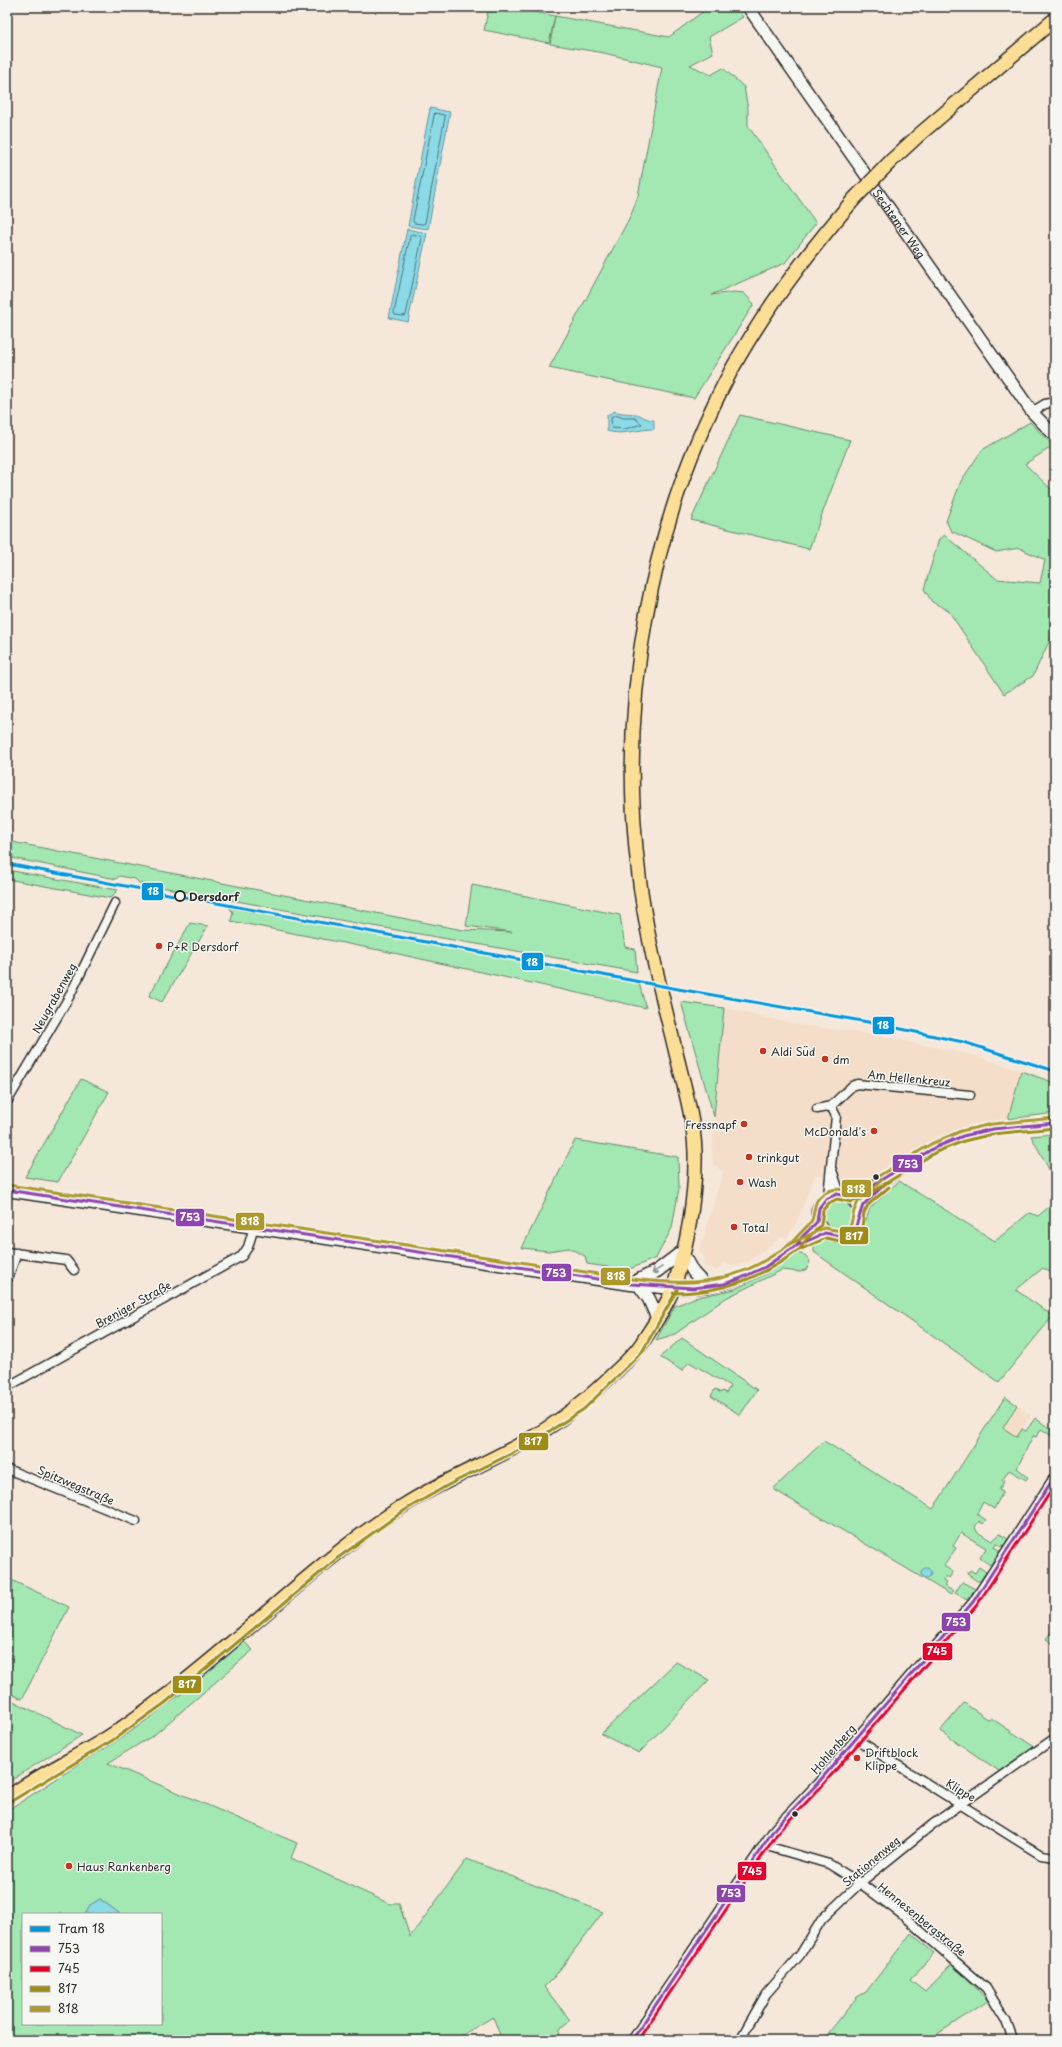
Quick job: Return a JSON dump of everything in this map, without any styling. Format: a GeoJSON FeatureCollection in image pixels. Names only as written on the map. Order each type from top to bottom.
{"type":"FeatureCollection","features":[{"type":"Feature","properties":{"kind":"main road"},"geometry":{"type":"LineString","coordinates":[[7,1798],[21,1788],[110,1736],[162,1699],[336,1554],[402,1506],[448,1480],[521,1444],[581,1405],[638,1349],[657,1317],[673,1288],[682,1252],[693,1184],[695,1150],[688,1102],[649,940],[640,882],[634,821],[633,726],[644,628],[655,573],[676,503],[699,440],[732,370],[770,307],[810,250],[855,198],[892,160],[920,134],[1055,19]]}},
{"type":"Feature","properties":{"kind":"main road"},"geometry":{"type":"LineString","coordinates":[[7,1190],[635,1284],[673,1288]]}},
{"type":"Feature","properties":{"kind":"main road"},"geometry":{"type":"LineString","coordinates":[[635,1284],[682,1252]]}},
{"type":"Feature","properties":{"kind":"main road"},"geometry":{"type":"LineString","coordinates":[[635,1284],[649,1299],[657,1317]]}},
{"type":"Feature","properties":{"kind":"street","name":"Sechtemer Weg"},"geometry":{"type":"LineString","coordinates":[[748,7],[1032,412],[1055,436]]}},
{"type":"Feature","properties":{"kind":"street"},"geometry":{"type":"LineString","coordinates":[[1032,412],[1045,404],[1055,402]]}},
{"type":"Feature","properties":{"kind":"street","name":"Neugrabenweg"},"geometry":{"type":"LineString","coordinates":[[7,1102],[69,997],[115,903]]}},
{"type":"Feature","properties":{"kind":"street","name":"Am Hellenkreuz"},"geometry":{"type":"LineString","coordinates":[[831,1106],[852,1086],[857,1084],[970,1094]]}},
{"type":"Feature","properties":{"kind":"street"},"geometry":{"type":"LineString","coordinates":[[673,1288],[688,1289],[729,1282],[752,1273],[797,1244],[817,1222],[818,1207],[828,1196],[836,1116],[831,1106],[817,1108]]}},
{"type":"Feature","properties":{"kind":"street"},"geometry":{"type":"LineString","coordinates":[[828,1196],[845,1196],[864,1192],[894,1175],[935,1148],[966,1134],[984,1130],[1055,1123]]}},
{"type":"Feature","properties":{"kind":"street"},"geometry":{"type":"LineString","coordinates":[[831,1170],[845,1196],[859,1211]]}},
{"type":"Feature","properties":{"kind":"street"},"geometry":{"type":"LineString","coordinates":[[797,1244],[804,1243],[815,1236],[826,1233],[840,1236],[853,1230],[857,1225],[859,1211],[864,1202],[894,1175]]}},
{"type":"Feature","properties":{"kind":"street"},"geometry":{"type":"LineString","coordinates":[[817,1222],[826,1233]]}},
{"type":"Feature","properties":{"kind":"street","name":"Breniger Straße"},"geometry":{"type":"LineString","coordinates":[[7,1387],[242,1256],[248,1247],[254,1227]]}},
{"type":"Feature","properties":{"kind":"street"},"geometry":{"type":"LineString","coordinates":[[7,1252],[66,1260],[74,1270]]}},
{"type":"Feature","properties":{"kind":"street"},"geometry":{"type":"LineString","coordinates":[[682,1252],[693,1272],[707,1286]]}},
{"type":"Feature","properties":{"kind":"street"},"geometry":{"type":"LineString","coordinates":[[7,1280],[17,1253]]}},
{"type":"Feature","properties":{"kind":"street","name":"Spitzwegstraße"},"geometry":{"type":"LineString","coordinates":[[7,1469],[136,1521]]}},
{"type":"Feature","properties":{"kind":"street","name":"Hohlenberg"},"geometry":{"type":"LineString","coordinates":[[632,2040],[775,1828],[856,1739],[974,1602],[1055,1476]]}},
{"type":"Feature","properties":{"kind":"street","name":"Stationenweg"},"geometry":{"type":"LineString","coordinates":[[740,2040],[766,1994],[800,1955],[822,1919],[860,1883],[933,1824],[1055,1738]]}},
{"type":"Feature","properties":{"kind":"street","name":"Klippe"},"geometry":{"type":"LineString","coordinates":[[856,1739],[963,1804],[1041,1854],[1055,1857]]}},
{"type":"Feature","properties":{"kind":"street","name":"Hennesenbergstraße"},"geometry":{"type":"LineString","coordinates":[[763,1845],[829,1864],[860,1883],[906,1918],[986,1988],[1006,2020],[1013,2040]]}},
{"type":"Feature","properties":{"kind":"shaded area"},"geometry":{"type":"Polygon","coordinates":[[[724,1008],[795,1024],[876,1035],[977,1056],[1021,1071],[1008,1119],[970,1125],[941,1135],[891,1164],[858,1186],[848,1185],[839,1175],[815,1175],[797,1222],[787,1238],[782,1237],[745,1264],[734,1266],[722,1263],[718,1271],[703,1265],[705,1257],[699,1252],[723,1171],[713,1165],[712,1151],[724,1008]]]}},
{"type":"Feature","properties":{"kind":"shaded area"},"geometry":{"type":"Polygon","coordinates":[[[1017,1405],[1031,1415],[1017,1437],[1003,1428],[1017,1405]]]}},
{"type":"Feature","properties":{"kind":"green space"},"geometry":{"type":"Polygon","coordinates":[[[489,7],[509,7],[555,16],[549,43],[484,30],[489,7]]]}},
{"type":"Feature","properties":{"kind":"green space"},"geometry":{"type":"Polygon","coordinates":[[[709,7],[737,7],[743,17],[709,37],[713,53],[690,65],[711,75],[723,68],[744,87],[748,109],[748,126],[816,223],[785,263],[711,295],[734,292],[744,293],[754,304],[694,398],[549,368],[631,215],[638,196],[662,67],[604,53],[550,44],[555,16],[669,37],[709,7]]]}},
{"type":"Feature","properties":{"kind":"green space"},"geometry":{"type":"Polygon","coordinates":[[[740,415],[850,440],[809,549],[691,520],[740,415]]]}},
{"type":"Feature","properties":{"kind":"green space"},"geometry":{"type":"Polygon","coordinates":[[[1030,422],[1053,446],[1025,464],[1055,493],[1055,629],[1033,676],[1004,694],[948,610],[932,602],[924,589],[939,539],[944,535],[997,579],[1040,583],[1045,560],[1019,548],[996,552],[951,531],[946,521],[961,481],[982,450],[1030,422]]]}},
{"type":"Feature","properties":{"kind":"green space"},"geometry":{"type":"Polygon","coordinates":[[[7,841],[463,930],[512,932],[466,926],[472,885],[620,915],[625,947],[635,949],[637,972],[356,923],[139,883],[135,879],[119,876],[116,879],[7,857],[7,841]]]}},
{"type":"Feature","properties":{"kind":"green space"},"geometry":{"type":"Polygon","coordinates":[[[7,870],[118,890],[110,898],[7,879],[7,870]]]}},
{"type":"Feature","properties":{"kind":"green space"},"geometry":{"type":"Polygon","coordinates":[[[229,908],[639,983],[646,1008],[389,952],[231,921],[233,912],[229,908]]]}},
{"type":"Feature","properties":{"kind":"green space"},"geometry":{"type":"Polygon","coordinates":[[[190,923],[208,926],[162,1002],[149,996],[190,923]]]}},
{"type":"Feature","properties":{"kind":"green space"},"geometry":{"type":"Polygon","coordinates":[[[681,1002],[724,1008],[714,1117],[681,1002]]]}},
{"type":"Feature","properties":{"kind":"green space"},"geometry":{"type":"Polygon","coordinates":[[[1021,1071],[1055,1083],[1055,1113],[1008,1119],[1021,1071]]]}},
{"type":"Feature","properties":{"kind":"green space"},"geometry":{"type":"Polygon","coordinates":[[[81,1079],[109,1092],[58,1182],[25,1177],[81,1079]]]}},
{"type":"Feature","properties":{"kind":"green space"},"geometry":{"type":"Polygon","coordinates":[[[1055,1134],[1055,1174],[1050,1171],[1031,1136],[1055,1134]]]}},
{"type":"Feature","properties":{"kind":"green space"},"geometry":{"type":"Polygon","coordinates":[[[575,1140],[678,1157],[679,1188],[672,1228],[656,1258],[627,1270],[587,1264],[585,1256],[569,1248],[548,1251],[522,1248],[575,1140]]]}},
{"type":"Feature","properties":{"kind":"green space"},"geometry":{"type":"Polygon","coordinates":[[[899,1181],[995,1241],[1029,1213],[1038,1216],[1055,1202],[1055,1275],[1043,1268],[1016,1290],[1053,1316],[999,1382],[814,1252],[814,1246],[824,1240],[835,1243],[850,1242],[862,1232],[870,1208],[899,1181]]]}},
{"type":"Feature","properties":{"kind":"green space"},"geometry":{"type":"Polygon","coordinates":[[[836,1199],[842,1199],[852,1206],[855,1215],[854,1221],[848,1228],[842,1231],[836,1231],[826,1224],[823,1218],[823,1212],[830,1202],[836,1199]]]}},
{"type":"Feature","properties":{"kind":"green space"},"geometry":{"type":"Polygon","coordinates":[[[797,1253],[805,1255],[810,1261],[807,1269],[800,1272],[782,1270],[726,1298],[675,1334],[656,1340],[675,1306],[694,1298],[735,1289],[766,1274],[797,1253]]]}},
{"type":"Feature","properties":{"kind":"green space"},"geometry":{"type":"Polygon","coordinates":[[[682,1338],[757,1390],[740,1415],[711,1396],[715,1389],[721,1393],[722,1391],[726,1393],[730,1386],[689,1362],[682,1371],[660,1357],[682,1338]]]}},
{"type":"Feature","properties":{"kind":"green space"},"geometry":{"type":"Polygon","coordinates":[[[1005,1397],[1017,1405],[1003,1428],[1017,1437],[1022,1429],[1026,1431],[1035,1418],[1055,1432],[1055,1438],[1041,1429],[1036,1437],[1033,1436],[1017,1468],[1028,1477],[1026,1480],[1009,1470],[1002,1481],[1004,1482],[999,1490],[1003,1492],[994,1509],[983,1502],[977,1514],[986,1520],[983,1524],[979,1521],[975,1527],[977,1532],[992,1541],[1000,1534],[1008,1539],[1003,1547],[996,1543],[994,1547],[1000,1551],[990,1565],[980,1558],[986,1548],[961,1533],[953,1546],[956,1548],[944,1566],[953,1572],[949,1578],[946,1576],[943,1581],[946,1583],[944,1586],[953,1591],[951,1595],[773,1489],[824,1441],[933,1509],[1005,1397]]]}},
{"type":"Feature","properties":{"kind":"green space"},"geometry":{"type":"Polygon","coordinates":[[[979,1567],[986,1572],[980,1581],[977,1581],[967,1574],[970,1570],[975,1573],[979,1567]]]}},
{"type":"Feature","properties":{"kind":"green space"},"geometry":{"type":"Polygon","coordinates":[[[7,1578],[69,1607],[22,1699],[7,1692],[7,1578]]]}},
{"type":"Feature","properties":{"kind":"green space"},"geometry":{"type":"Polygon","coordinates":[[[962,1582],[975,1589],[967,1600],[955,1593],[962,1582]]]}},
{"type":"Feature","properties":{"kind":"green space"},"geometry":{"type":"Polygon","coordinates":[[[1055,1627],[1055,1645],[1046,1639],[1055,1627]]]}},
{"type":"Feature","properties":{"kind":"green space"},"geometry":{"type":"Polygon","coordinates":[[[244,1642],[253,1650],[154,1735],[108,1763],[297,1843],[291,1858],[390,1904],[399,1904],[410,1937],[467,1859],[603,1912],[555,1976],[544,1987],[570,2020],[560,2029],[558,2040],[502,2040],[493,2017],[454,2040],[7,2040],[7,1811],[136,1727],[244,1642]]]}},
{"type":"Feature","properties":{"kind":"green space"},"geometry":{"type":"Polygon","coordinates":[[[676,1662],[709,1680],[639,1753],[601,1734],[676,1662]]]}},
{"type":"Feature","properties":{"kind":"green space"},"geometry":{"type":"Polygon","coordinates":[[[7,1698],[82,1735],[7,1783],[7,1698]]]}},
{"type":"Feature","properties":{"kind":"green space"},"geometry":{"type":"Polygon","coordinates":[[[964,1703],[989,1720],[991,1718],[1036,1748],[1002,1773],[940,1731],[964,1703]]]}},
{"type":"Feature","properties":{"kind":"green space"},"geometry":{"type":"Polygon","coordinates":[[[911,1933],[934,1953],[910,1980],[925,1992],[953,1963],[988,2001],[928,2040],[823,2040],[857,1997],[866,1992],[911,1933]]]}},
{"type":"Feature","properties":{"kind":"water"},"geometry":{"type":"Polygon","coordinates":[[[430,108],[450,112],[428,229],[408,226],[430,108]]]}},
{"type":"Feature","properties":{"kind":"water"},"geometry":{"type":"Polygon","coordinates":[[[407,229],[427,233],[408,322],[389,318],[407,229]]]}},
{"type":"Feature","properties":{"kind":"water"},"geometry":{"type":"Polygon","coordinates":[[[615,411],[637,414],[654,420],[654,429],[625,433],[607,431],[607,415],[615,411]]]}},
{"type":"Feature","properties":{"kind":"water"},"geometry":{"type":"Polygon","coordinates":[[[924,1568],[928,1568],[930,1569],[930,1577],[924,1578],[921,1575],[921,1571],[924,1568]]]}},
{"type":"Feature","properties":{"kind":"water"},"geometry":{"type":"Polygon","coordinates":[[[100,1899],[119,1913],[86,1913],[90,1905],[100,1899]]]}},
{"type":"Feature","properties":{"kind":"tram line","name":"18"},"geometry":{"type":"LineString","coordinates":[[7,864],[678,989],[868,1022],[963,1042],[1055,1071]]}},
{"type":"Feature","properties":{"kind":"transit line","name":"818"},"geometry":{"type":"LineString","coordinates":[[8,1185],[632,1279],[669,1282],[704,1281],[721,1278],[755,1266],[787,1246],[811,1222],[816,1202],[821,1196],[829,1191],[859,1188],[931,1144],[961,1131],[992,1124],[1055,1118]]}},
{"type":"Feature","properties":{"kind":"transit line","name":"753"},"geometry":{"type":"LineString","coordinates":[[7,1190],[631,1284],[693,1288],[724,1284],[765,1267],[797,1245],[801,1238],[817,1222],[819,1208],[826,1199],[837,1194],[850,1197],[861,1192],[934,1148],[963,1136],[993,1129],[1055,1123]]}},
{"type":"Feature","properties":{"kind":"transit line","name":"817"},"geometry":{"type":"LineString","coordinates":[[673,1293],[725,1287],[756,1276],[800,1249],[805,1241],[821,1225],[823,1210],[829,1203],[837,1199],[851,1202],[864,1197],[936,1152],[964,1141],[993,1134],[1055,1128]]}},
{"type":"Feature","properties":{"kind":"transit line","name":"818"},"geometry":{"type":"LineString","coordinates":[[790,1244],[824,1228],[841,1231],[848,1228],[851,1224],[858,1202],[882,1180]]}},
{"type":"Feature","properties":{"kind":"transit line","name":"753"},"geometry":{"type":"LineString","coordinates":[[792,1248],[825,1233],[840,1236],[851,1232],[856,1226],[863,1205],[886,1183]]}},
{"type":"Feature","properties":{"kind":"transit line","name":"817"},"geometry":{"type":"LineString","coordinates":[[795,1252],[826,1238],[840,1241],[856,1235],[862,1227],[864,1213],[868,1205],[889,1187]]}},
{"type":"Feature","properties":{"kind":"transit line","name":"817"},"geometry":{"type":"LineString","coordinates":[[10,1802],[113,1740],[165,1703],[339,1557],[405,1510],[450,1484],[523,1448],[584,1409],[642,1352],[677,1290]]}},
{"type":"Feature","properties":{"kind":"transit line","name":"753"},"geometry":{"type":"LineString","coordinates":[[632,2040],[775,1828],[817,1784],[973,1602],[1055,1476]]}},
{"type":"Feature","properties":{"kind":"transit line","name":"745"},"geometry":{"type":"LineString","coordinates":[[638,2040],[779,1831],[821,1787],[977,1605],[1055,1485]]}},
{"type":"Feature","properties":{"kind":"place","name":"Dersdorf"},"geometry":{"type":"Point","coordinates":[180,896]}},
{"type":"Feature","properties":{"kind":"place","name":"P+R Dersdorf"},"geometry":{"type":"Point","coordinates":[159,946]}},
{"type":"Feature","properties":{"kind":"place","name":"Aldi Süd"},"geometry":{"type":"Point","coordinates":[763,1051]}},
{"type":"Feature","properties":{"kind":"place","name":"dm"},"geometry":{"type":"Point","coordinates":[825,1059]}},
{"type":"Feature","properties":{"kind":"place","name":"Fressnapf"},"geometry":{"type":"Point","coordinates":[744,1124]}},
{"type":"Feature","properties":{"kind":"place","name":"McDonald's"},"geometry":{"type":"Point","coordinates":[874,1131]}},
{"type":"Feature","properties":{"kind":"place","name":"trinkgut"},"geometry":{"type":"Point","coordinates":[749,1157]}},
{"type":"Feature","properties":{"kind":"place","name":"Wash"},"geometry":{"type":"Point","coordinates":[740,1182]}},
{"type":"Feature","properties":{"kind":"place","name":"Total"},"geometry":{"type":"Point","coordinates":[734,1227]}},
{"type":"Feature","properties":{"kind":"place","name":"Driftblock Klippe"},"geometry":{"type":"Point","coordinates":[857,1758]}},
{"type":"Feature","properties":{"kind":"place","name":"Haus Rankenberg"},"geometry":{"type":"Point","coordinates":[69,1866]}}]}
